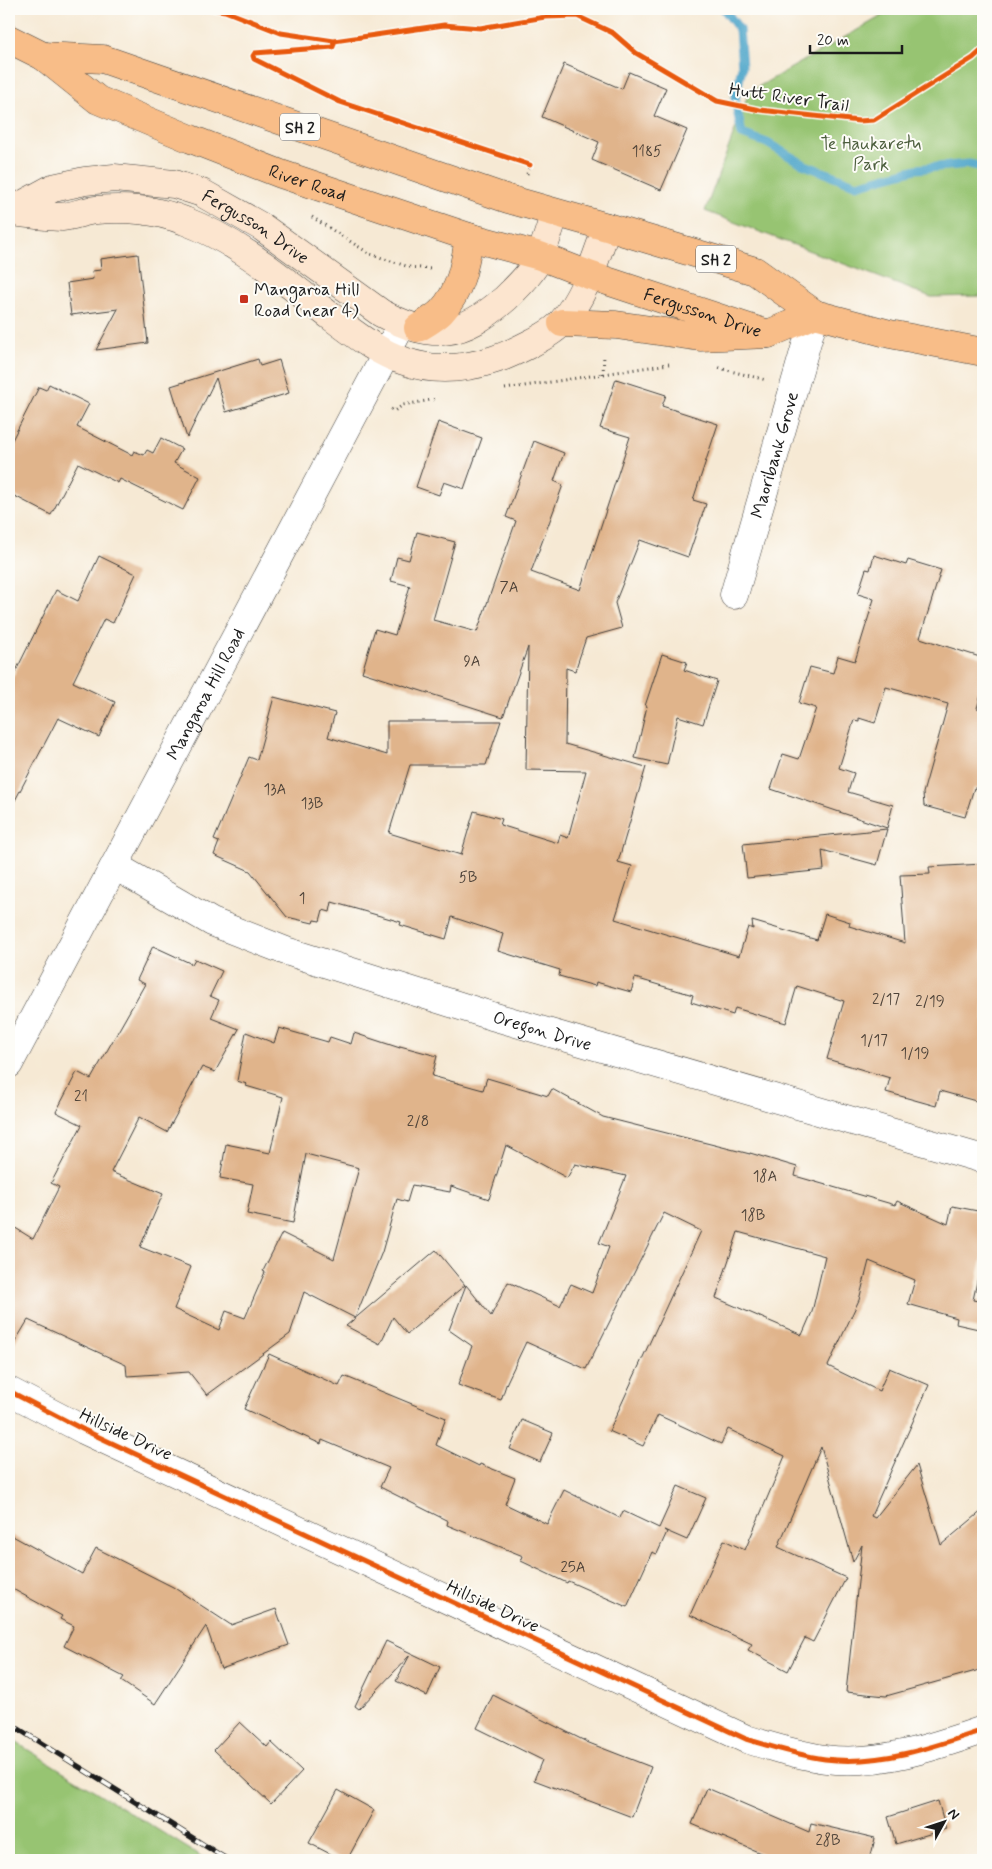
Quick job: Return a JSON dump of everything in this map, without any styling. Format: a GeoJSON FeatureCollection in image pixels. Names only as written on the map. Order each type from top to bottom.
{"type":"FeatureCollection","features":[{"type":"Feature","properties":{"kind":"highway","name":"River Road"},"geometry":{"type":"LineString","coordinates":[[9,39],[43,56],[98,100],[165,128],[281,174],[469,237],[540,256],[589,275]]}},
{"type":"Feature","properties":{"kind":"highway","name":"River Road"},"geometry":{"type":"LineString","coordinates":[[43,56],[103,58],[508,199],[555,213]]}},
{"type":"Feature","properties":{"kind":"highway","name":"SH 2"},"geometry":{"type":"LineString","coordinates":[[555,213],[755,271],[815,314],[890,334],[983,352]]}},
{"type":"Feature","properties":{"kind":"highway"},"geometry":{"type":"LineString","coordinates":[[410,326],[440,314],[454,296],[462,274],[469,237]]}},
{"type":"Feature","properties":{"kind":"highway","name":"Fergusson Drive"},"geometry":{"type":"LineString","coordinates":[[589,275],[768,334],[815,314]]}},
{"type":"Feature","properties":{"kind":"highway"},"geometry":{"type":"LineString","coordinates":[[562,323],[616,325],[700,337],[768,334]]}},
{"type":"Feature","properties":{"kind":"main road","name":"Fergusson Drive"},"geometry":{"type":"LineString","coordinates":[[9,212],[52,188],[85,181],[114,178],[174,184],[202,193],[262,227],[381,313],[410,326],[434,331],[449,331],[473,323],[525,280],[540,256],[555,213]]}},
{"type":"Feature","properties":{"kind":"main road","name":"Fergusson Drive"},"geometry":{"type":"LineString","coordinates":[[9,212],[62,216],[95,210],[125,209],[154,212],[185,220],[243,252],[362,340],[385,354],[424,366],[454,368],[482,364],[507,356],[562,323],[578,298],[589,275],[607,227]]}},
{"type":"Feature","properties":{"kind":"street","name":"Maoribank Grove"},"geometry":{"type":"LineString","coordinates":[[734,595],[815,314]]}},
{"type":"Feature","properties":{"kind":"street","name":"Mangaroa Hill Road"},"geometry":{"type":"LineString","coordinates":[[9,1064],[385,354],[410,326]]}},
{"type":"Feature","properties":{"kind":"street","name":"Oregon Drive"},"geometry":{"type":"LineString","coordinates":[[115,866],[212,922],[286,951],[492,1016],[983,1159]]}},
{"type":"Feature","properties":{"kind":"street","name":"Hillside Drive"},"geometry":{"type":"LineString","coordinates":[[9,1391],[84,1430],[746,1739],[787,1752],[826,1759],[859,1759],[893,1755],[939,1745],[983,1730]]}},
{"type":"Feature","properties":{"kind":"path"},"geometry":{"type":"LineString","coordinates":[[521,162],[530,165]]}},
{"type":"Feature","properties":{"kind":"path"},"geometry":{"type":"LineString","coordinates":[[499,390],[675,363]]}},
{"type":"Feature","properties":{"kind":"path"},"geometry":{"type":"LineString","coordinates":[[718,367],[794,388]]}},
{"type":"Feature","properties":{"kind":"path"},"geometry":{"type":"LineString","coordinates":[[364,394],[394,411],[403,405],[442,399]]}},
{"type":"Feature","properties":{"kind":"green space","name":"Te Haukaretu Park"},"geometry":{"type":"Polygon","coordinates":[[[894,9],[983,9],[983,296],[931,297],[705,211],[749,92],[894,9]]]}},
{"type":"Feature","properties":{"kind":"green space"},"geometry":{"type":"Polygon","coordinates":[[[9,1738],[207,1860],[9,1860],[9,1738]]]}},
{"type":"Feature","properties":{"kind":"building"},"geometry":{"type":"Polygon","coordinates":[[[564,64],[622,89],[629,72],[666,88],[654,116],[687,130],[661,190],[592,160],[599,142],[542,117],[564,64]]]}},
{"type":"Feature","properties":{"kind":"building"},"geometry":{"type":"Polygon","coordinates":[[[138,254],[148,343],[96,350],[118,309],[71,315],[67,283],[93,279],[92,271],[101,270],[100,259],[138,254]]]}},
{"type":"Feature","properties":{"kind":"building"},"geometry":{"type":"Polygon","coordinates":[[[258,359],[260,366],[279,360],[289,393],[226,412],[216,378],[187,438],[171,386],[258,359]]]}},
{"type":"Feature","properties":{"kind":"building"},"geometry":{"type":"Polygon","coordinates":[[[616,379],[666,395],[662,406],[718,424],[693,500],[706,504],[688,557],[640,540],[615,603],[622,628],[586,638],[575,671],[566,668],[565,744],[646,767],[618,862],[632,866],[615,919],[739,956],[748,927],[753,929],[752,921],[817,940],[825,914],[850,922],[849,926],[905,943],[900,875],[930,874],[929,867],[983,864],[983,1103],[940,1091],[936,1106],[886,1092],[890,1078],[827,1059],[844,1001],[797,986],[786,1023],[735,1008],[733,1015],[691,1002],[693,995],[635,978],[631,992],[596,982],[595,986],[559,976],[560,970],[498,951],[503,934],[452,917],[446,939],[400,925],[401,922],[332,902],[330,912],[323,910],[320,921],[314,920],[313,923],[287,917],[250,871],[214,855],[219,842],[214,840],[249,757],[257,760],[274,697],[335,713],[328,737],[387,755],[387,721],[501,721],[486,765],[410,765],[389,833],[461,855],[474,811],[502,819],[500,825],[558,843],[560,835],[568,838],[586,771],[526,770],[528,647],[503,717],[362,672],[375,629],[395,635],[410,586],[391,581],[397,557],[409,560],[417,532],[455,542],[433,620],[477,632],[516,521],[506,517],[534,441],[564,453],[554,481],[563,485],[531,572],[580,590],[630,437],[600,428],[616,379]]]}},
{"type":"Feature","properties":{"kind":"building"},"geometry":{"type":"Polygon","coordinates":[[[49,384],[89,404],[77,427],[132,455],[134,451],[144,455],[147,450],[153,453],[161,438],[182,449],[174,463],[200,477],[183,510],[120,479],[118,483],[78,463],[51,515],[9,493],[9,446],[39,387],[46,390],[49,384]]]}},
{"type":"Feature","properties":{"kind":"building"},"geometry":{"type":"Polygon","coordinates":[[[438,422],[482,438],[464,489],[444,482],[439,495],[416,487],[438,422]]]}},
{"type":"Feature","properties":{"kind":"building"},"geometry":{"type":"Polygon","coordinates":[[[874,555],[906,565],[908,560],[941,570],[920,638],[983,658],[983,688],[977,708],[983,710],[983,775],[979,789],[974,788],[965,817],[924,806],[923,793],[948,704],[886,687],[875,723],[859,718],[859,721],[854,720],[839,768],[854,773],[848,792],[893,805],[887,828],[771,789],[783,754],[799,759],[816,708],[799,703],[810,667],[833,673],[838,656],[855,661],[874,599],[858,594],[866,569],[870,570],[874,555]]]}},
{"type":"Feature","properties":{"kind":"building"},"geometry":{"type":"Polygon","coordinates":[[[99,556],[136,574],[113,623],[104,619],[73,682],[115,702],[99,737],[58,718],[9,812],[9,685],[56,590],[78,601],[99,556]]]}},
{"type":"Feature","properties":{"kind":"building"},"geometry":{"type":"Polygon","coordinates":[[[662,654],[687,662],[684,670],[717,681],[703,724],[678,716],[667,765],[635,758],[647,706],[645,706],[662,654]]]}},
{"type":"Feature","properties":{"kind":"building"},"geometry":{"type":"Polygon","coordinates":[[[887,829],[877,865],[822,850],[824,870],[747,878],[743,844],[887,829]]]}},
{"type":"Feature","properties":{"kind":"building"},"geometry":{"type":"Polygon","coordinates":[[[153,946],[192,964],[195,959],[222,971],[210,996],[219,1000],[211,1018],[239,1029],[215,1072],[202,1067],[167,1132],[139,1117],[111,1172],[163,1194],[140,1247],[191,1267],[174,1309],[219,1330],[226,1311],[245,1318],[265,1272],[263,1271],[282,1233],[334,1259],[359,1168],[306,1154],[293,1223],[247,1214],[253,1184],[220,1178],[226,1144],[270,1153],[283,1097],[246,1086],[247,1084],[237,1081],[246,1032],[274,1043],[279,1028],[328,1042],[330,1037],[351,1044],[354,1033],[400,1048],[400,1046],[437,1056],[432,1076],[483,1090],[487,1078],[548,1096],[552,1089],[603,1117],[750,1153],[797,1167],[795,1176],[895,1205],[897,1201],[948,1224],[952,1206],[983,1212],[983,1254],[973,1300],[983,1302],[983,1330],[956,1324],[957,1318],[908,1304],[915,1280],[869,1261],[859,1300],[828,1366],[879,1391],[889,1368],[929,1385],[871,1516],[875,1518],[917,1465],[941,1545],[983,1510],[983,1669],[886,1696],[846,1692],[862,1545],[853,1562],[821,1447],[778,1547],[846,1578],[813,1642],[805,1638],[788,1671],[748,1650],[752,1644],[690,1615],[724,1540],[745,1550],[785,1456],[728,1429],[721,1444],[658,1415],[643,1446],[609,1431],[701,1231],[664,1213],[586,1369],[526,1342],[507,1382],[501,1400],[458,1385],[472,1346],[449,1330],[466,1285],[491,1316],[508,1282],[560,1306],[571,1284],[592,1293],[609,1247],[599,1243],[626,1176],[575,1164],[567,1178],[506,1145],[489,1199],[451,1186],[450,1192],[412,1185],[407,1202],[397,1199],[382,1252],[355,1318],[304,1292],[290,1334],[207,1395],[189,1372],[127,1376],[126,1365],[28,1320],[9,1352],[9,1224],[33,1239],[59,1187],[51,1183],[82,1125],[56,1112],[77,1072],[91,1079],[145,984],[137,980],[153,946]],[[738,1232],[716,1298],[802,1335],[812,1312],[825,1256],[738,1232]]]}},
{"type":"Feature","properties":{"kind":"building"},"geometry":{"type":"Polygon","coordinates":[[[436,1250],[465,1285],[407,1334],[393,1317],[380,1344],[346,1326],[436,1250]]]}},
{"type":"Feature","properties":{"kind":"building"},"geometry":{"type":"Polygon","coordinates":[[[269,1354],[339,1386],[344,1376],[446,1418],[436,1445],[479,1466],[480,1464],[515,1478],[505,1504],[547,1524],[564,1490],[620,1518],[623,1511],[659,1528],[678,1486],[706,1498],[687,1540],[664,1530],[667,1532],[657,1554],[652,1552],[627,1607],[568,1581],[567,1583],[521,1561],[523,1556],[447,1525],[448,1521],[380,1487],[389,1468],[322,1440],[321,1444],[244,1409],[269,1354]]]}},
{"type":"Feature","properties":{"kind":"building"},"geometry":{"type":"Polygon","coordinates":[[[522,1420],[553,1433],[540,1462],[510,1449],[522,1420]]]}},
{"type":"Feature","properties":{"kind":"building"},"geometry":{"type":"Polygon","coordinates":[[[9,1534],[82,1574],[96,1548],[173,1587],[231,1625],[276,1609],[289,1645],[221,1669],[206,1626],[155,1704],[121,1681],[124,1677],[64,1646],[74,1626],[60,1619],[62,1616],[9,1587],[9,1534]]]}},
{"type":"Feature","properties":{"kind":"building"},"geometry":{"type":"Polygon","coordinates":[[[386,1641],[440,1667],[427,1696],[396,1681],[410,1655],[359,1709],[355,1706],[386,1641]]]}},
{"type":"Feature","properties":{"kind":"building"},"geometry":{"type":"Polygon","coordinates":[[[493,1695],[589,1743],[651,1767],[632,1817],[534,1780],[542,1760],[477,1728],[493,1695]]]}},
{"type":"Feature","properties":{"kind":"building"},"geometry":{"type":"Polygon","coordinates":[[[240,1722],[267,1747],[271,1742],[302,1771],[271,1804],[214,1750],[240,1722]]]}},
{"type":"Feature","properties":{"kind":"building"},"geometry":{"type":"Polygon","coordinates":[[[707,1788],[809,1832],[811,1823],[875,1838],[870,1860],[777,1860],[692,1824],[707,1788]]]}},
{"type":"Feature","properties":{"kind":"building"},"geometry":{"type":"Polygon","coordinates":[[[338,1790],[374,1810],[347,1860],[342,1860],[309,1843],[338,1790]]]}},
{"type":"Feature","properties":{"kind":"building"},"geometry":{"type":"Polygon","coordinates":[[[938,1801],[946,1829],[896,1844],[888,1817],[938,1801]]]}},
{"type":"Feature","properties":{"kind":"waterway"},"geometry":{"type":"LineString","coordinates":[[724,9],[739,29],[742,67],[735,99],[742,134],[767,143],[805,165],[857,185],[916,169],[969,164],[983,167]]}},
{"type":"Feature","properties":{"kind":"railway"},"geometry":{"type":"LineString","coordinates":[[9,1723],[228,1860]]}},
{"type":"Feature","properties":{"kind":"cycle path","name":"Hutt River Trail"},"geometry":{"type":"LineString","coordinates":[[212,9],[225,11],[281,33],[334,41],[444,25],[480,28],[545,17],[577,16],[613,33],[636,53],[717,101],[760,110],[859,121],[874,120],[973,58],[983,49]]}},
{"type":"Feature","properties":{"kind":"cycle path"},"geometry":{"type":"LineString","coordinates":[[334,43],[333,47],[255,53],[253,56],[254,59],[340,102],[530,165]]}},
{"type":"Feature","properties":{"kind":"cycle path"},"geometry":{"type":"LineString","coordinates":[[9,1391],[84,1430],[746,1739],[825,1759],[865,1760],[906,1753],[945,1743],[983,1730]]}},
{"type":"Feature","properties":{"kind":"place","name":"Mangaroa Hill Road (near 4)"},"geometry":{"type":"Point","coordinates":[244,299]}}]}
